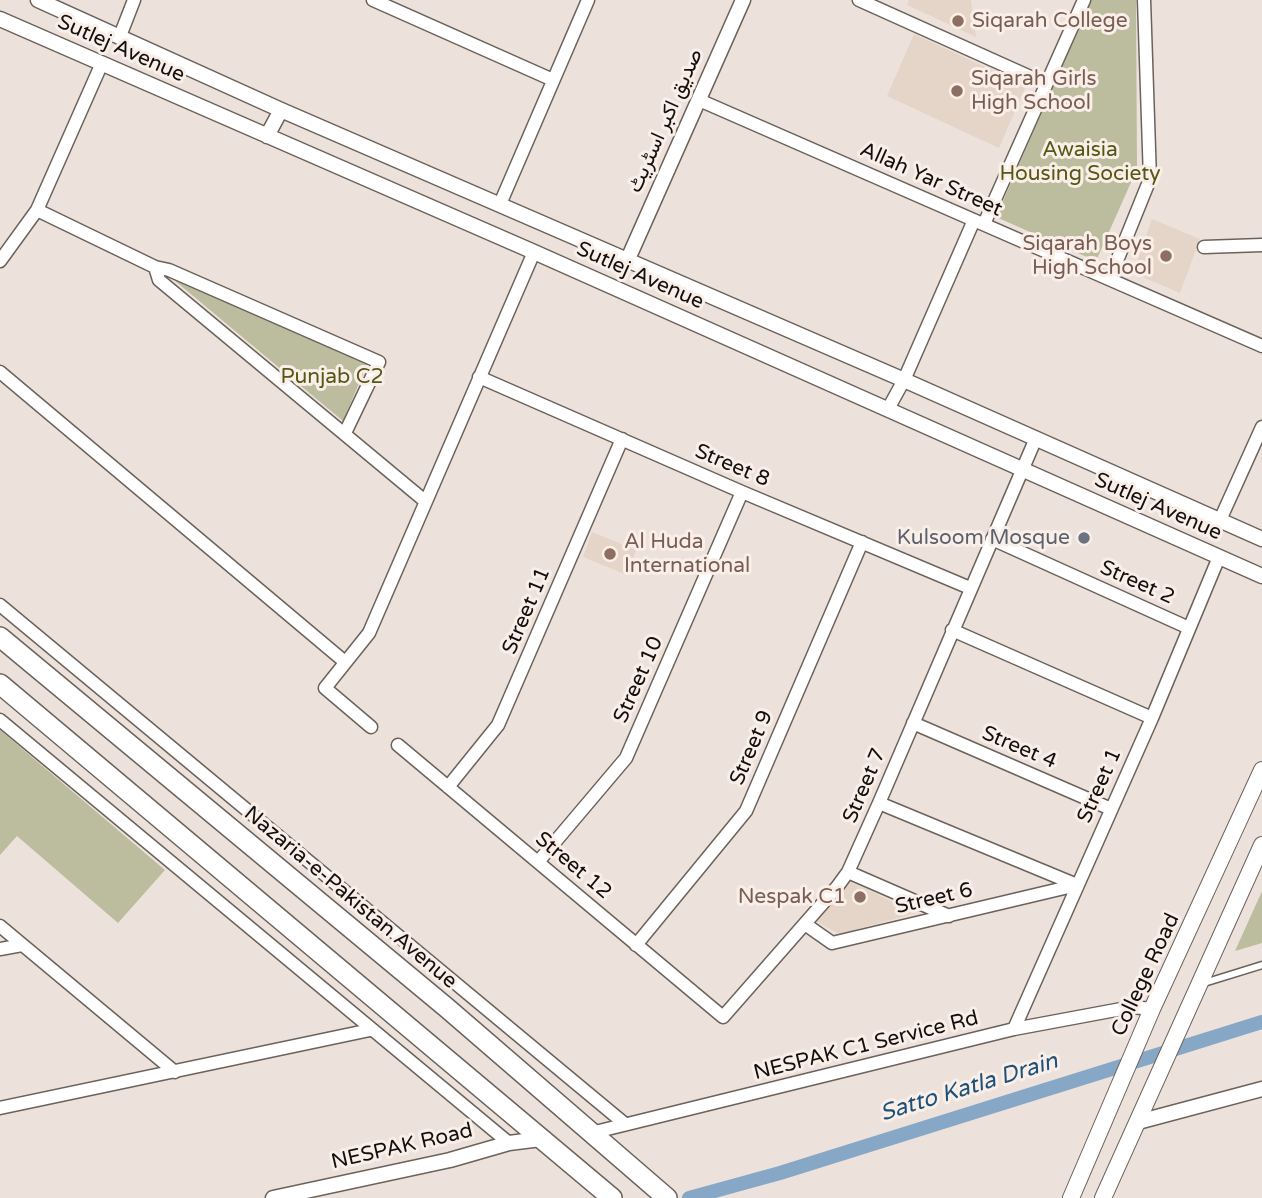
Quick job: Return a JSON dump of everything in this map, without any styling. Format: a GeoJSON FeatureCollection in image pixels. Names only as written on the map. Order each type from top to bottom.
{"type":"FeatureCollection","features":[{"type":"Feature","properties":{"kind":"main road","name":"Nazaria-e-Pakistan Avenue"},"geometry":{"type":"LineString","coordinates":[[0,637],[447,1009],[667,1198]]}},
{"type":"Feature","properties":{"kind":"main road"},"geometry":{"type":"LineString","coordinates":[[0,684],[612,1198]]}},
{"type":"Feature","properties":{"kind":"main road","name":"College Road"},"geometry":{"type":"LineString","coordinates":[[1071,1198],[1147,1008],[1167,980],[1262,770]]}},
{"type":"Feature","properties":{"kind":"main road"},"geometry":{"type":"LineString","coordinates":[[1103,1198],[1262,845]]}},
{"type":"Feature","properties":{"kind":"street","name":"Sutlej Avenue"},"geometry":{"type":"LineString","coordinates":[[38,0],[281,110],[628,259],[1262,539]]}},
{"type":"Feature","properties":{"kind":"street"},"geometry":{"type":"LineString","coordinates":[[120,36],[134,0]]}},
{"type":"Feature","properties":{"kind":"street"},"geometry":{"type":"LineString","coordinates":[[373,0],[553,80]]}},
{"type":"Feature","properties":{"kind":"street"},"geometry":{"type":"LineString","coordinates":[[500,204],[588,0]]}},
{"type":"Feature","properties":{"kind":"street","name":"صدیق اکبر اسٹریٹ"},"geometry":{"type":"LineString","coordinates":[[628,259],[743,0]]}},
{"type":"Feature","properties":{"kind":"street"},"geometry":{"type":"LineString","coordinates":[[859,0],[1046,84]]}},
{"type":"Feature","properties":{"kind":"street"},"geometry":{"type":"LineString","coordinates":[[891,14],[897,0]]}},
{"type":"Feature","properties":{"kind":"street"},"geometry":{"type":"LineString","coordinates":[[888,409],[1084,0]]}},
{"type":"Feature","properties":{"kind":"street"},"geometry":{"type":"LineString","coordinates":[[1110,278],[1150,179],[1144,0]]}},
{"type":"Feature","properties":{"kind":"street","name":"Sutlej Avenue"},"geometry":{"type":"LineString","coordinates":[[0,19],[534,252],[1262,576]]}},
{"type":"Feature","properties":{"kind":"street"},"geometry":{"type":"LineString","coordinates":[[0,261],[37,210],[102,63]]}},
{"type":"Feature","properties":{"kind":"street","name":"Allah Yar Street"},"geometry":{"type":"LineString","coordinates":[[699,100],[1262,346]]}},
{"type":"Feature","properties":{"kind":"street"},"geometry":{"type":"LineString","coordinates":[[267,136],[281,110]]}},
{"type":"Feature","properties":{"kind":"street"},"geometry":{"type":"LineString","coordinates":[[37,210],[155,267],[169,270],[379,362],[345,433]]}},
{"type":"Feature","properties":{"kind":"street"},"geometry":{"type":"LineString","coordinates":[[1204,247],[1262,244]]}},
{"type":"Feature","properties":{"kind":"street"},"geometry":{"type":"LineString","coordinates":[[371,727],[324,688],[369,633],[534,252]]}},
{"type":"Feature","properties":{"kind":"street"},"geometry":{"type":"LineString","coordinates":[[155,267],[159,280],[425,501]]}},
{"type":"Feature","properties":{"kind":"street"},"geometry":{"type":"LineString","coordinates":[[0,372],[345,662]]}},
{"type":"Feature","properties":{"kind":"street","name":"Street 8"},"geometry":{"type":"LineString","coordinates":[[479,377],[970,588]]}},
{"type":"Feature","properties":{"kind":"street"},"geometry":{"type":"LineString","coordinates":[[1220,520],[1262,427]]}},
{"type":"Feature","properties":{"kind":"street","name":"Street 7"},"geometry":{"type":"LineString","coordinates":[[723,1017],[848,872],[1036,438]]}},
{"type":"Feature","properties":{"kind":"street","name":"Street 11"},"geometry":{"type":"LineString","coordinates":[[448,787],[498,725],[622,439]]}},
{"type":"Feature","properties":{"kind":"street","name":"Street 10"},"geometry":{"type":"LineString","coordinates":[[538,862],[626,758],[742,492]]}},
{"type":"Feature","properties":{"kind":"street","name":"Street 2"},"geometry":{"type":"LineString","coordinates":[[992,538],[1189,628]]}},
{"type":"Feature","properties":{"kind":"street","name":"Street 9"},"geometry":{"type":"LineString","coordinates":[[636,945],[746,811],[862,541]]}},
{"type":"Feature","properties":{"kind":"street","name":"Street 1"},"geometry":{"type":"LineString","coordinates":[[1014,1029],[1152,718],[1219,557]]}},
{"type":"Feature","properties":{"kind":"street"},"geometry":{"type":"LineString","coordinates":[[0,605],[625,1124]]}},
{"type":"Feature","properties":{"kind":"street"},"geometry":{"type":"LineString","coordinates":[[952,630],[1152,718]]}},
{"type":"Feature","properties":{"kind":"street"},"geometry":{"type":"LineString","coordinates":[[0,720],[509,1143]]}},
{"type":"Feature","properties":{"kind":"street","name":"Street 4"},"geometry":{"type":"LineString","coordinates":[[913,723],[1111,809]]}},
{"type":"Feature","properties":{"kind":"street","name":"Street 12"},"geometry":{"type":"LineString","coordinates":[[398,745],[723,1017]]}},
{"type":"Feature","properties":{"kind":"street"},"geometry":{"type":"LineString","coordinates":[[879,803],[1077,885]]}},
{"type":"Feature","properties":{"kind":"street"},"geometry":{"type":"LineString","coordinates":[[848,872],[949,916]]}},
{"type":"Feature","properties":{"kind":"street","name":"Street 6"},"geometry":{"type":"LineString","coordinates":[[805,924],[832,943],[1077,885]]}},
{"type":"Feature","properties":{"kind":"street"},"geometry":{"type":"LineString","coordinates":[[0,926],[176,1072]]}},
{"type":"Feature","properties":{"kind":"street"},"geometry":{"type":"LineString","coordinates":[[0,949],[22,945]]}},
{"type":"Feature","properties":{"kind":"street","name":"NESPAK C1 Service Rd"},"geometry":{"type":"LineString","coordinates":[[591,1133],[1014,1029],[1132,1007],[1147,1008]]}},
{"type":"Feature","properties":{"kind":"street"},"geometry":{"type":"LineString","coordinates":[[0,1108],[370,1030]]}},
{"type":"Feature","properties":{"kind":"street"},"geometry":{"type":"LineString","coordinates":[[1141,1116],[1262,1088]]}},
{"type":"Feature","properties":{"kind":"street","name":"NESPAK Road"},"geometry":{"type":"LineString","coordinates":[[273,1198],[450,1160],[509,1143],[541,1139]]}},
{"type":"Feature","properties":{"kind":"lane"},"geometry":{"type":"LineString","coordinates":[[1199,985],[1262,965]]}},
{"type":"Feature","properties":{"kind":"shaded area","name":"Siqarah College"},"geometry":{"type":"Polygon","coordinates":[[[909,0],[971,0],[976,37],[907,5],[909,0]]]}},
{"type":"Feature","properties":{"kind":"shaded area","name":"Siqarah Girls High School"},"geometry":{"type":"Polygon","coordinates":[[[914,34],[1026,86],[999,148],[887,96],[914,34]]]}},
{"type":"Feature","properties":{"kind":"shaded area","name":"Siqarah Boys High School"},"geometry":{"type":"Polygon","coordinates":[[[1152,219],[1200,239],[1180,293],[1133,273],[1152,219]]]}},
{"type":"Feature","properties":{"kind":"shaded area","name":"Al Huda International"},"geometry":{"type":"Polygon","coordinates":[[[592,532],[636,550],[627,575],[583,557],[592,532]]]}},
{"type":"Feature","properties":{"kind":"shaded area","name":"Nespak C1"},"geometry":{"type":"Polygon","coordinates":[[[851,882],[916,913],[839,934],[816,921],[851,882]]]}},
{"type":"Feature","properties":{"kind":"green space","name":"Awaisia Housing Society"},"geometry":{"type":"Polygon","coordinates":[[[1091,0],[1136,0],[1137,169],[1096,261],[996,217],[1091,0]]]}},
{"type":"Feature","properties":{"kind":"green space","name":"Punjab C2"},"geometry":{"type":"Polygon","coordinates":[[[174,280],[368,362],[343,421],[174,280]]]}},
{"type":"Feature","properties":{"kind":"green space"},"geometry":{"type":"Polygon","coordinates":[[[0,730],[165,870],[118,923],[17,836],[0,855],[0,730]]]}},
{"type":"Feature","properties":{"kind":"green space"},"geometry":{"type":"Polygon","coordinates":[[[1262,891],[1262,943],[1235,951],[1262,891]]]}},
{"type":"Feature","properties":{"kind":"waterway","name":"Satto Katla Drain"},"geometry":{"type":"LineString","coordinates":[[689,1198],[780,1173],[1262,1022]]}},
{"type":"Feature","properties":{"kind":"place","name":"Siqarah College"},"geometry":{"type":"Point","coordinates":[958,21]}},
{"type":"Feature","properties":{"kind":"place","name":"Siqarah Girls High School"},"geometry":{"type":"Point","coordinates":[957,91]}},
{"type":"Feature","properties":{"kind":"place","name":"Siqarah Boys High School"},"geometry":{"type":"Point","coordinates":[1166,256]}},
{"type":"Feature","properties":{"kind":"place","name":"Kulsoom Mosque"},"geometry":{"type":"Point","coordinates":[1084,538]}},
{"type":"Feature","properties":{"kind":"place","name":"Al Huda International"},"geometry":{"type":"Point","coordinates":[610,554]}},
{"type":"Feature","properties":{"kind":"place","name":"Nespak C1"},"geometry":{"type":"Point","coordinates":[860,897]}}]}
